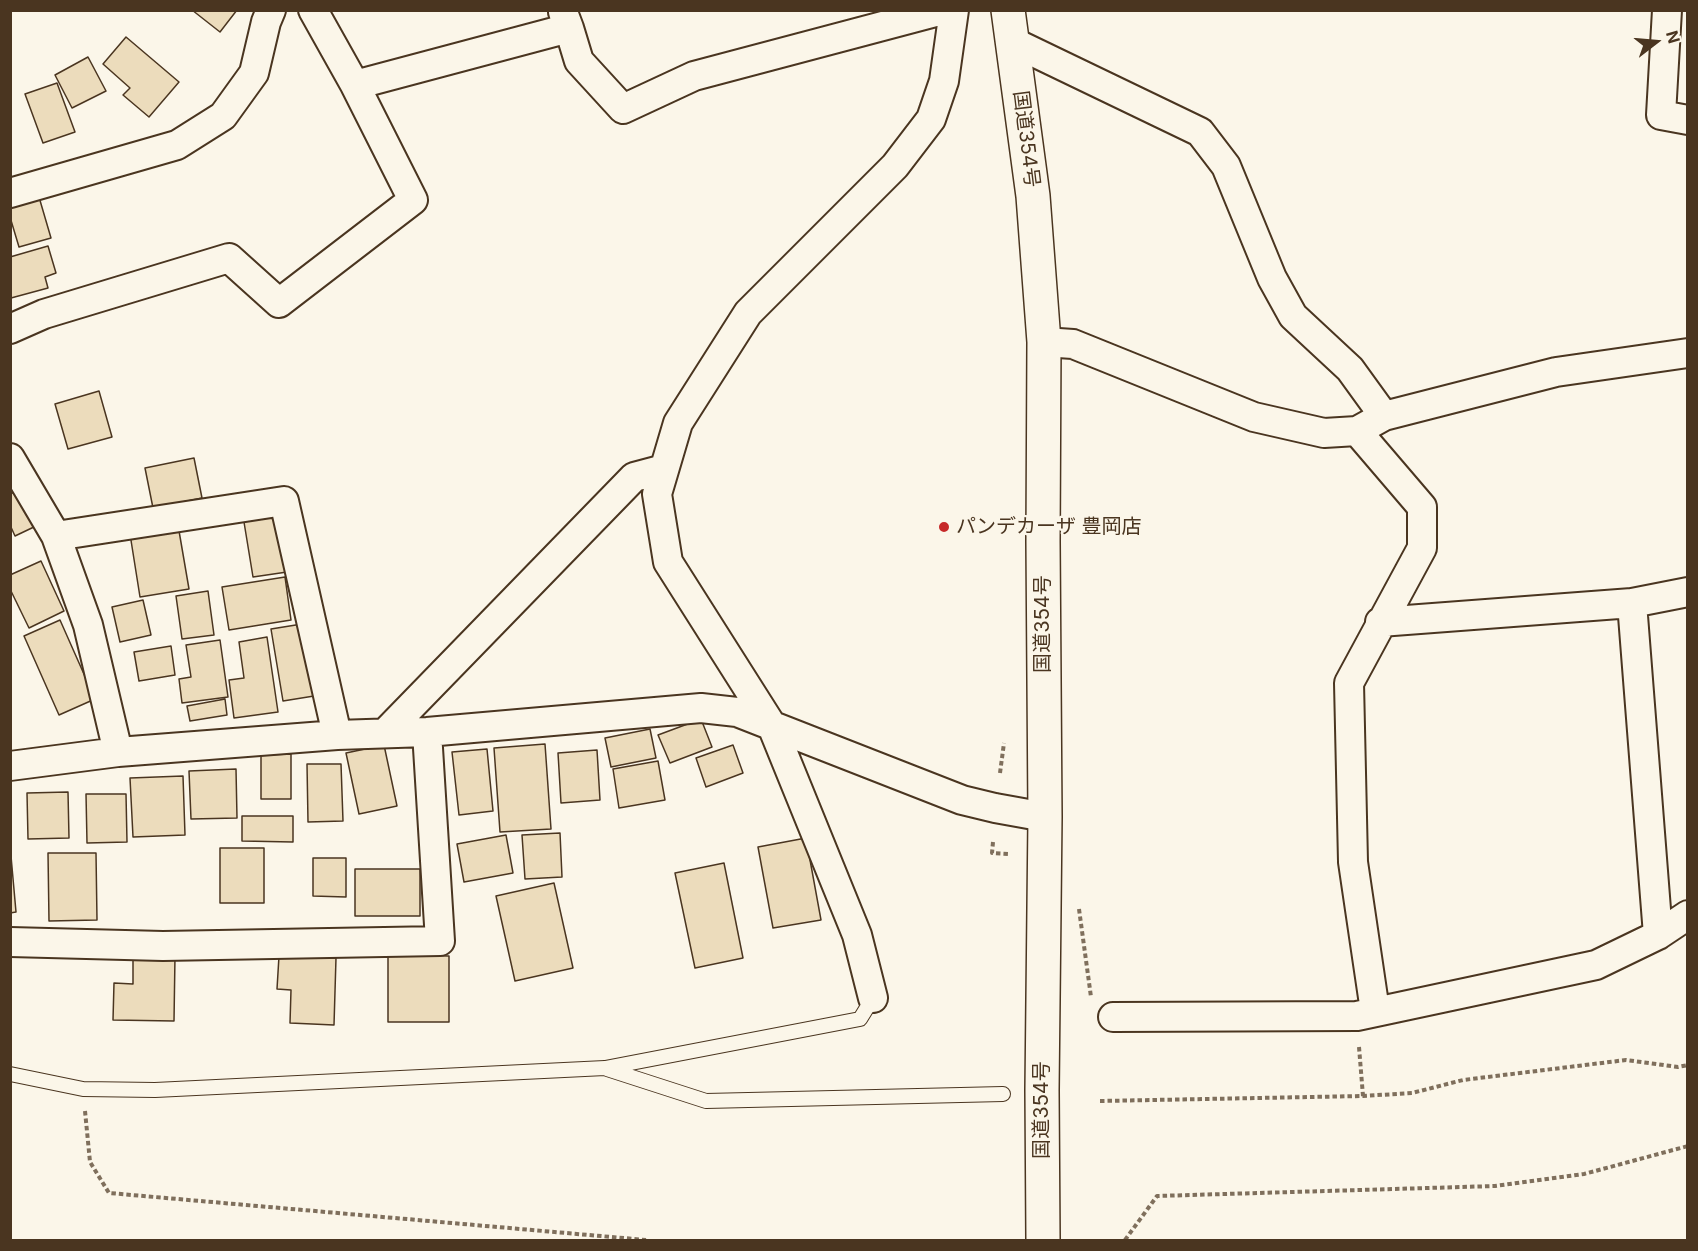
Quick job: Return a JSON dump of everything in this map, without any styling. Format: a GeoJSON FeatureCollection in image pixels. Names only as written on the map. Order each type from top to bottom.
{"type":"FeatureCollection","features":[{"type":"Feature","properties":{"kind":"highway","name":"国道354号"},"geometry":{"type":"LineString","coordinates":[[1008,10],[1033,196],[1044,342],[1043,1240]]}},
{"type":"Feature","properties":{"kind":"street"},"geometry":{"type":"LineString","coordinates":[[10,193],[177,145],[223,116],[254,72],[266,22],[272,10]]}},
{"type":"Feature","properties":{"kind":"street"},"geometry":{"type":"LineString","coordinates":[[10,329],[44,314],[229,258],[279,303],[413,200],[355,85],[313,10]]}},
{"type":"Feature","properties":{"kind":"street"},"geometry":{"type":"LineString","coordinates":[[355,85],[566,19],[579,61],[623,109],[694,76],[943,10]]}},
{"type":"Feature","properties":{"kind":"street"},"geometry":{"type":"LineString","coordinates":[[873,998],[857,935],[772,726],[668,562],[657,494],[678,423],[748,313],[895,166],[932,119],[944,81],[954,10]]}},
{"type":"Feature","properties":{"kind":"street"},"geometry":{"type":"LineString","coordinates":[[1667,10],[1661,115],[1688,120]]}},
{"type":"Feature","properties":{"kind":"street"},"geometry":{"type":"LineString","coordinates":[[1013,42],[1200,132],[1227,166],[1272,278],[1293,316],[1350,369],[1384,416]]}},
{"type":"Feature","properties":{"kind":"street"},"geometry":{"type":"LineString","coordinates":[[1044,342],[1073,344],[1254,417],[1324,433],[1357,430],[1384,416],[1556,372],[1688,353]]}},
{"type":"Feature","properties":{"kind":"street"},"geometry":{"type":"LineString","coordinates":[[1357,430],[1422,507],[1422,548],[1349,683],[1353,862],[1366,1014]]}},
{"type":"Feature","properties":{"kind":"street"},"geometry":{"type":"LineString","coordinates":[[10,458],[56,536],[88,626],[117,752]]}},
{"type":"Feature","properties":{"kind":"street"},"geometry":{"type":"LineString","coordinates":[[386,732],[634,477],[664,470]]}},
{"type":"Feature","properties":{"kind":"street"},"geometry":{"type":"LineString","coordinates":[[56,536],[284,501],[337,735]]}},
{"type":"Feature","properties":{"kind":"street"},"geometry":{"type":"LineString","coordinates":[[1380,622],[1632,603],[1688,592]]}},
{"type":"Feature","properties":{"kind":"street"},"geometry":{"type":"LineString","coordinates":[[1632,603],[1658,935]]}},
{"type":"Feature","properties":{"kind":"street"},"geometry":{"type":"LineString","coordinates":[[10,766],[117,752],[337,735],[427,732],[701,708],[736,712],[962,800],[1045,817]]}},
{"type":"Feature","properties":{"kind":"street"},"geometry":{"type":"LineString","coordinates":[[10,942],[163,946],[440,941],[427,732]]}},
{"type":"Feature","properties":{"kind":"street"},"geometry":{"type":"LineString","coordinates":[[1113,1017],[1366,1014],[1596,965],[1658,935],[1688,915]]}},
{"type":"Feature","properties":{"kind":"lane"},"geometry":{"type":"LineString","coordinates":[[10,1074],[83,1089],[167,1089],[605,1068],[860,1019],[873,998]]}},
{"type":"Feature","properties":{"kind":"lane"},"geometry":{"type":"LineString","coordinates":[[605,1068],[706,1101],[1004,1094]]}},
{"type":"Feature","properties":{"kind":"path"},"geometry":{"type":"LineString","coordinates":[[1000,773],[1004,743]]}},
{"type":"Feature","properties":{"kind":"path"},"geometry":{"type":"LineString","coordinates":[[993,842],[992,853],[1010,854]]}},
{"type":"Feature","properties":{"kind":"path"},"geometry":{"type":"LineString","coordinates":[[1078,902],[1093,1009],[1113,1017]]}},
{"type":"Feature","properties":{"kind":"path"},"geometry":{"type":"LineString","coordinates":[[1363,1096],[1366,1014]]}},
{"type":"Feature","properties":{"kind":"path"},"geometry":{"type":"LineString","coordinates":[[1100,1101],[1412,1093],[1463,1080],[1626,1060],[1678,1067],[1688,1065]]}},
{"type":"Feature","properties":{"kind":"path"},"geometry":{"type":"LineString","coordinates":[[83,1089],[90,1162],[109,1193],[646,1240]]}},
{"type":"Feature","properties":{"kind":"path"},"geometry":{"type":"LineString","coordinates":[[1125,1240],[1157,1196],[1495,1186],[1584,1174],[1688,1146]]}},
{"type":"Feature","properties":{"kind":"building"},"geometry":{"type":"Polygon","coordinates":[[[192,10],[237,10],[220,32],[192,10]]]}},
{"type":"Feature","properties":{"kind":"building"},"geometry":{"type":"Polygon","coordinates":[[[126,37],[179,82],[149,117],[123,95],[130,88],[103,64],[126,37]]]}},
{"type":"Feature","properties":{"kind":"building"},"geometry":{"type":"Polygon","coordinates":[[[88,57],[106,91],[72,108],[55,75],[88,57]]]}},
{"type":"Feature","properties":{"kind":"building"},"geometry":{"type":"Polygon","coordinates":[[[57,83],[75,132],[43,143],[25,94],[57,83]]]}},
{"type":"Feature","properties":{"kind":"building"},"geometry":{"type":"Polygon","coordinates":[[[39,197],[51,238],[19,247],[10,217],[10,205],[39,197]]]}},
{"type":"Feature","properties":{"kind":"building"},"geometry":{"type":"Polygon","coordinates":[[[48,246],[56,273],[45,277],[48,288],[11,298],[10,257],[48,246]]]}},
{"type":"Feature","properties":{"kind":"building"},"geometry":{"type":"Polygon","coordinates":[[[99,391],[112,437],[68,449],[55,404],[99,391]]]}},
{"type":"Feature","properties":{"kind":"building"},"geometry":{"type":"Polygon","coordinates":[[[194,458],[202,498],[153,508],[145,468],[194,458]]]}},
{"type":"Feature","properties":{"kind":"building"},"geometry":{"type":"Polygon","coordinates":[[[19,490],[36,526],[15,536],[10,525],[10,494],[19,490]]]}},
{"type":"Feature","properties":{"kind":"building"},"geometry":{"type":"Polygon","coordinates":[[[278,510],[287,572],[253,577],[243,516],[278,510]]]}},
{"type":"Feature","properties":{"kind":"building"},"geometry":{"type":"Polygon","coordinates":[[[178,525],[189,589],[140,597],[130,534],[178,525]]]}},
{"type":"Feature","properties":{"kind":"building"},"geometry":{"type":"Polygon","coordinates":[[[41,561],[64,611],[29,628],[10,589],[10,575],[41,561]]]}},
{"type":"Feature","properties":{"kind":"building"},"geometry":{"type":"Polygon","coordinates":[[[285,577],[291,620],[229,630],[222,587],[285,577]]]}},
{"type":"Feature","properties":{"kind":"building"},"geometry":{"type":"Polygon","coordinates":[[[208,591],[214,635],[182,639],[176,596],[208,591]]]}},
{"type":"Feature","properties":{"kind":"building"},"geometry":{"type":"Polygon","coordinates":[[[143,600],[151,635],[120,642],[112,607],[143,600]]]}},
{"type":"Feature","properties":{"kind":"building"},"geometry":{"type":"Polygon","coordinates":[[[60,620],[95,699],[59,715],[24,636],[60,620]]]}},
{"type":"Feature","properties":{"kind":"building"},"geometry":{"type":"Polygon","coordinates":[[[302,624],[314,696],[283,701],[271,629],[302,624]]]}},
{"type":"Feature","properties":{"kind":"building"},"geometry":{"type":"Polygon","coordinates":[[[267,637],[278,712],[234,718],[229,680],[244,678],[239,642],[267,637]]]}},
{"type":"Feature","properties":{"kind":"building"},"geometry":{"type":"Polygon","coordinates":[[[220,640],[228,697],[182,703],[179,679],[191,677],[186,645],[220,640]]]}},
{"type":"Feature","properties":{"kind":"building"},"geometry":{"type":"Polygon","coordinates":[[[171,646],[175,675],[139,681],[134,652],[171,646]]]}},
{"type":"Feature","properties":{"kind":"building"},"geometry":{"type":"Polygon","coordinates":[[[225,699],[227,715],[190,721],[187,706],[225,699]]]}},
{"type":"Feature","properties":{"kind":"building"},"geometry":{"type":"Polygon","coordinates":[[[701,719],[712,747],[670,763],[658,735],[701,719]]]}},
{"type":"Feature","properties":{"kind":"building"},"geometry":{"type":"Polygon","coordinates":[[[650,729],[656,758],[611,767],[605,738],[650,729]]]}},
{"type":"Feature","properties":{"kind":"building"},"geometry":{"type":"Polygon","coordinates":[[[545,744],[551,829],[500,832],[494,748],[545,744]]]}},
{"type":"Feature","properties":{"kind":"building"},"geometry":{"type":"Polygon","coordinates":[[[384,745],[397,806],[359,814],[346,753],[384,745]]]}},
{"type":"Feature","properties":{"kind":"building"},"geometry":{"type":"Polygon","coordinates":[[[733,745],[743,773],[706,787],[696,758],[733,745]]]}},
{"type":"Feature","properties":{"kind":"building"},"geometry":{"type":"Polygon","coordinates":[[[487,749],[493,811],[459,815],[452,752],[487,749]]]}},
{"type":"Feature","properties":{"kind":"building"},"geometry":{"type":"Polygon","coordinates":[[[597,750],[600,800],[561,803],[558,753],[597,750]]]}},
{"type":"Feature","properties":{"kind":"building"},"geometry":{"type":"Polygon","coordinates":[[[291,754],[291,799],[261,799],[261,755],[291,754]]]}},
{"type":"Feature","properties":{"kind":"building"},"geometry":{"type":"Polygon","coordinates":[[[658,761],[665,800],[619,808],[613,769],[658,761]]]}},
{"type":"Feature","properties":{"kind":"building"},"geometry":{"type":"Polygon","coordinates":[[[307,764],[341,764],[343,821],[308,822],[307,764]]]}},
{"type":"Feature","properties":{"kind":"building"},"geometry":{"type":"Polygon","coordinates":[[[236,769],[237,818],[191,819],[189,771],[236,769]]]}},
{"type":"Feature","properties":{"kind":"building"},"geometry":{"type":"Polygon","coordinates":[[[183,776],[185,835],[133,837],[130,778],[183,776]]]}},
{"type":"Feature","properties":{"kind":"building"},"geometry":{"type":"Polygon","coordinates":[[[68,792],[69,838],[28,839],[27,793],[68,792]]]}},
{"type":"Feature","properties":{"kind":"building"},"geometry":{"type":"Polygon","coordinates":[[[86,794],[126,794],[127,842],[87,843],[86,794]]]}},
{"type":"Feature","properties":{"kind":"building"},"geometry":{"type":"Polygon","coordinates":[[[242,816],[293,816],[293,842],[242,841],[242,816]]]}},
{"type":"Feature","properties":{"kind":"building"},"geometry":{"type":"Polygon","coordinates":[[[560,833],[562,877],[525,879],[522,835],[560,833]]]}},
{"type":"Feature","properties":{"kind":"building"},"geometry":{"type":"Polygon","coordinates":[[[506,835],[513,873],[464,882],[457,844],[506,835]]]}},
{"type":"Feature","properties":{"kind":"building"},"geometry":{"type":"Polygon","coordinates":[[[806,838],[821,920],[773,928],[758,847],[806,838]]]}},
{"type":"Feature","properties":{"kind":"building"},"geometry":{"type":"Polygon","coordinates":[[[220,848],[264,848],[264,903],[220,903],[220,848]]]}},
{"type":"Feature","properties":{"kind":"building"},"geometry":{"type":"Polygon","coordinates":[[[48,853],[96,853],[97,920],[49,921],[48,853]]]}},
{"type":"Feature","properties":{"kind":"building"},"geometry":{"type":"Polygon","coordinates":[[[10,856],[16,912],[10,913],[10,856]]]}},
{"type":"Feature","properties":{"kind":"building"},"geometry":{"type":"Polygon","coordinates":[[[313,858],[346,858],[346,897],[313,896],[313,858]]]}},
{"type":"Feature","properties":{"kind":"building"},"geometry":{"type":"Polygon","coordinates":[[[724,863],[743,958],[695,968],[675,873],[724,863]]]}},
{"type":"Feature","properties":{"kind":"building"},"geometry":{"type":"Polygon","coordinates":[[[355,869],[420,869],[420,916],[355,916],[355,869]]]}},
{"type":"Feature","properties":{"kind":"building"},"geometry":{"type":"Polygon","coordinates":[[[554,883],[573,968],[515,981],[496,896],[554,883]]]}},
{"type":"Feature","properties":{"kind":"building"},"geometry":{"type":"Polygon","coordinates":[[[133,955],[175,956],[174,1021],[113,1020],[114,983],[133,984],[133,955]]]}},
{"type":"Feature","properties":{"kind":"building"},"geometry":{"type":"Polygon","coordinates":[[[388,955],[449,956],[449,1022],[388,1022],[388,955]]]}},
{"type":"Feature","properties":{"kind":"building"},"geometry":{"type":"Polygon","coordinates":[[[279,956],[336,958],[334,1025],[290,1023],[291,990],[277,989],[279,956]]]}},
{"type":"Feature","properties":{"kind":"place","name":"パンデカーザ 豊岡店"},"geometry":{"type":"Point","coordinates":[944,527]}}]}
